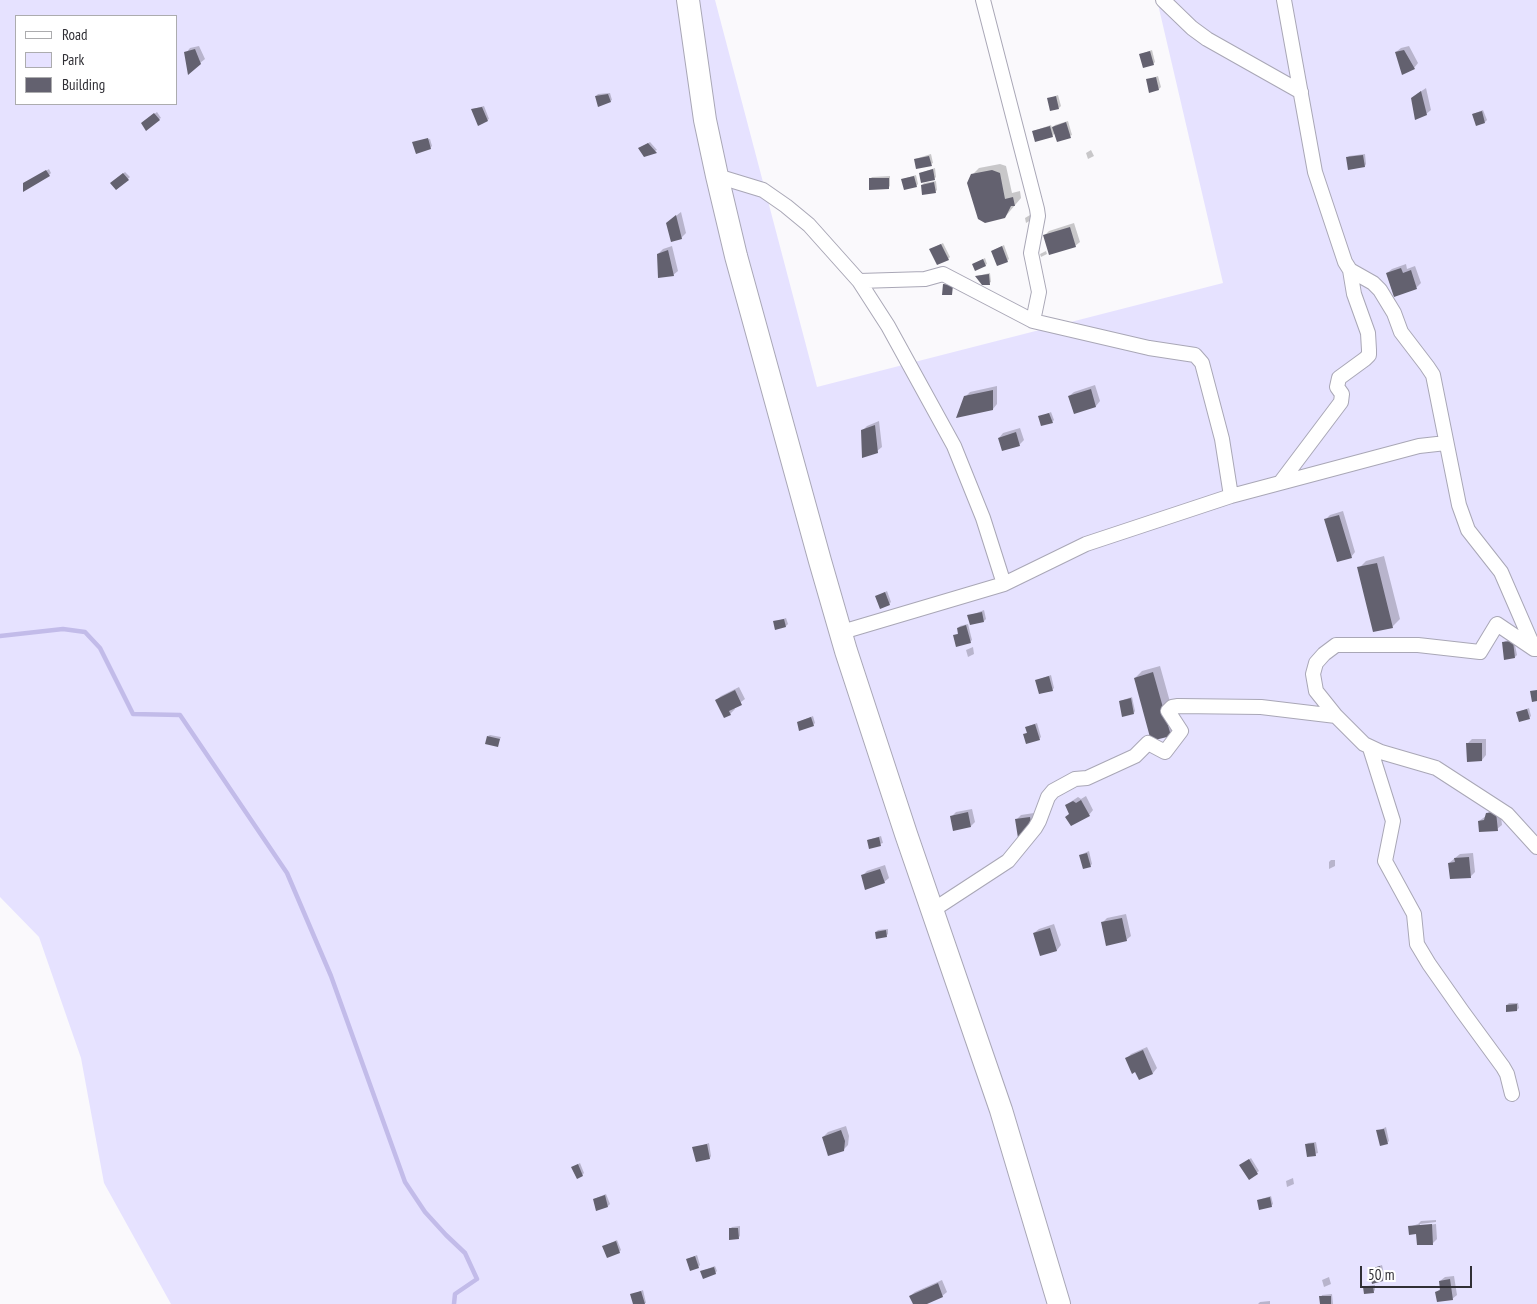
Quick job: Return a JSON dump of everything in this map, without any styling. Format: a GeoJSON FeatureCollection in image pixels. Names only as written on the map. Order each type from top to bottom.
{"type":"FeatureCollection","features":[{"type":"Feature","properties":{"kind":"main road"},"geometry":{"type":"LineString","coordinates":[[688,0],[704,120],[736,256],[846,650],[906,834],[1001,1110],[1059,1304]]}},
{"type":"Feature","properties":{"kind":"street"},"geometry":{"type":"LineString","coordinates":[[982,0],[1037,209],[1038,216],[1031,253],[1039,292],[1033,320]]}},
{"type":"Feature","properties":{"kind":"street"},"geometry":{"type":"LineString","coordinates":[[1163,0],[1199,34],[1301,92]]}},
{"type":"Feature","properties":{"kind":"street"},"geometry":{"type":"LineString","coordinates":[[1280,483],[1341,402],[1342,394],[1337,386],[1339,378],[1369,355],[1368,333],[1354,294],[1350,270],[1315,172],[1284,0]]}},
{"type":"Feature","properties":{"kind":"street"},"geometry":{"type":"LineString","coordinates":[[717,176],[762,190],[786,206],[809,226],[860,281],[888,326],[954,446],[983,518],[1004,584]]}},
{"type":"Feature","properties":{"kind":"street"},"geometry":{"type":"LineString","coordinates":[[1350,270],[1373,283],[1380,290],[1394,313],[1401,332],[1427,366],[1435,382],[1459,504],[1468,530],[1501,572],[1536,650]]}},
{"type":"Feature","properties":{"kind":"street"},"geometry":{"type":"LineString","coordinates":[[860,281],[925,279],[943,274],[1033,320],[1149,348],[1195,355],[1200,359],[1222,439],[1231,496]]}},
{"type":"Feature","properties":{"kind":"street"},"geometry":{"type":"LineString","coordinates":[[842,632],[1004,584],[1086,544],[1231,496],[1419,446],[1446,443]]}},
{"type":"Feature","properties":{"kind":"street"},"geometry":{"type":"LineString","coordinates":[[1536,650],[1497,624],[1480,652],[1418,645],[1336,645],[1316,663],[1313,674],[1316,691],[1336,716],[1370,748],[1436,768],[1507,814],[1537,847]]}},
{"type":"Feature","properties":{"kind":"street"},"geometry":{"type":"LineString","coordinates":[[933,910],[1008,861],[1035,828],[1048,797],[1053,791],[1075,779],[1087,778],[1135,756],[1148,743],[1165,752],[1181,731],[1168,710],[1172,707],[1261,708],[1336,716]]}},
{"type":"Feature","properties":{"kind":"street"},"geometry":{"type":"LineString","coordinates":[[1370,748],[1393,821],[1385,861],[1414,914],[1417,944],[1429,964],[1503,1067],[1507,1074],[1512,1094]]}},
{"type":"Feature","properties":{"kind":"green space"},"geometry":{"type":"Polygon","coordinates":[[[0,0],[715,0],[817,387],[1223,283],[1157,0],[1537,0],[1537,1304],[171,1304],[104,1183],[81,1058],[39,937],[0,897],[0,0]]]}},
{"type":"Feature","properties":{"kind":"building"},"geometry":{"type":"Polygon","coordinates":[[[195,49],[201,64],[188,75],[184,52],[195,49]]]}},
{"type":"Feature","properties":{"kind":"building"},"geometry":{"type":"Polygon","coordinates":[[[1404,50],[1415,69],[1402,75],[1395,52],[1404,50]]]}},
{"type":"Feature","properties":{"kind":"building"},"geometry":{"type":"Polygon","coordinates":[[[1150,51],[1154,65],[1143,68],[1139,54],[1150,51]]]}},
{"type":"Feature","properties":{"kind":"building"},"geometry":{"type":"Polygon","coordinates":[[[1156,77],[1159,90],[1149,93],[1146,79],[1156,77]]]}},
{"type":"Feature","properties":{"kind":"building"},"geometry":{"type":"Polygon","coordinates":[[[1421,91],[1427,115],[1415,120],[1411,98],[1421,91]]]}},
{"type":"Feature","properties":{"kind":"building"},"geometry":{"type":"Polygon","coordinates":[[[608,94],[611,102],[598,107],[595,96],[608,94]]]}},
{"type":"Feature","properties":{"kind":"building"},"geometry":{"type":"Polygon","coordinates":[[[1056,96],[1059,109],[1050,111],[1047,98],[1056,96]]]}},
{"type":"Feature","properties":{"kind":"building"},"geometry":{"type":"Polygon","coordinates":[[[482,107],[488,121],[478,126],[471,109],[482,107]]]}},
{"type":"Feature","properties":{"kind":"building"},"geometry":{"type":"Polygon","coordinates":[[[1482,111],[1485,123],[1476,126],[1472,114],[1482,111]]]}},
{"type":"Feature","properties":{"kind":"building"},"geometry":{"type":"Polygon","coordinates":[[[154,113],[160,120],[146,131],[141,123],[154,113]]]}},
{"type":"Feature","properties":{"kind":"building"},"geometry":{"type":"Polygon","coordinates":[[[1066,122],[1071,138],[1057,142],[1052,127],[1066,122]]]}},
{"type":"Feature","properties":{"kind":"building"},"geometry":{"type":"Polygon","coordinates":[[[1050,126],[1053,137],[1035,142],[1032,131],[1050,126]]]}},
{"type":"Feature","properties":{"kind":"building"},"geometry":{"type":"Polygon","coordinates":[[[428,138],[431,149],[416,154],[412,142],[428,138]]]}},
{"type":"Feature","properties":{"kind":"building"},"geometry":{"type":"Polygon","coordinates":[[[648,143],[657,153],[644,157],[638,148],[648,143]]]}},
{"type":"Feature","properties":{"kind":"building"},"geometry":{"type":"Polygon","coordinates":[[[1363,155],[1365,167],[1348,170],[1346,157],[1363,155]]]}},
{"type":"Feature","properties":{"kind":"building"},"geometry":{"type":"Polygon","coordinates":[[[929,156],[932,166],[916,169],[914,159],[929,156]]]}},
{"type":"Feature","properties":{"kind":"building"},"geometry":{"type":"Polygon","coordinates":[[[933,169],[935,180],[921,183],[919,173],[933,169]]]}},
{"type":"Feature","properties":{"kind":"building"},"geometry":{"type":"Polygon","coordinates":[[[46,170],[50,176],[23,192],[23,183],[46,170]]]}},
{"type":"Feature","properties":{"kind":"building"},"geometry":{"type":"Polygon","coordinates":[[[992,170],[1000,173],[1005,199],[1013,197],[1015,206],[1011,206],[1005,218],[985,223],[978,219],[967,183],[971,174],[992,170]]]}},
{"type":"Feature","properties":{"kind":"building"},"geometry":{"type":"Polygon","coordinates":[[[123,173],[129,180],[116,190],[110,183],[123,173]]]}},
{"type":"Feature","properties":{"kind":"building"},"geometry":{"type":"Polygon","coordinates":[[[914,176],[917,187],[904,190],[901,179],[914,176]]]}},
{"type":"Feature","properties":{"kind":"building"},"geometry":{"type":"Polygon","coordinates":[[[869,178],[889,178],[889,189],[869,190],[869,178]]]}},
{"type":"Feature","properties":{"kind":"building"},"geometry":{"type":"Polygon","coordinates":[[[934,182],[936,193],[922,195],[921,185],[934,182]]]}},
{"type":"Feature","properties":{"kind":"building"},"geometry":{"type":"Polygon","coordinates":[[[676,215],[682,239],[671,242],[666,223],[676,215]]]}},
{"type":"Feature","properties":{"kind":"building"},"geometry":{"type":"Polygon","coordinates":[[[1070,227],[1076,247],[1049,255],[1043,235],[1070,227]]]}},
{"type":"Feature","properties":{"kind":"building"},"geometry":{"type":"Polygon","coordinates":[[[941,244],[949,260],[937,265],[929,249],[941,244]]]}},
{"type":"Feature","properties":{"kind":"building"},"geometry":{"type":"Polygon","coordinates":[[[1002,246],[1008,262],[997,266],[991,251],[1002,246]]]}},
{"type":"Feature","properties":{"kind":"building"},"geometry":{"type":"Polygon","coordinates":[[[668,250],[674,276],[658,278],[657,254],[668,250]]]}},
{"type":"Feature","properties":{"kind":"building"},"geometry":{"type":"Polygon","coordinates":[[[983,259],[986,266],[975,271],[972,264],[983,259]]]}},
{"type":"Feature","properties":{"kind":"building"},"geometry":{"type":"Polygon","coordinates":[[[1401,268],[1403,273],[1411,270],[1417,289],[1394,297],[1386,273],[1401,268]]]}},
{"type":"Feature","properties":{"kind":"building"},"geometry":{"type":"Polygon","coordinates":[[[989,274],[990,285],[982,285],[975,276],[989,274]]]}},
{"type":"Feature","properties":{"kind":"building"},"geometry":{"type":"Polygon","coordinates":[[[943,284],[953,285],[952,295],[942,295],[943,284]]]}},
{"type":"Feature","properties":{"kind":"building"},"geometry":{"type":"Polygon","coordinates":[[[1091,389],[1096,407],[1074,414],[1068,396],[1091,389]]]}},
{"type":"Feature","properties":{"kind":"building"},"geometry":{"type":"Polygon","coordinates":[[[993,390],[993,410],[956,418],[964,396],[993,390]]]}},
{"type":"Feature","properties":{"kind":"building"},"geometry":{"type":"Polygon","coordinates":[[[1049,413],[1053,423],[1041,426],[1038,416],[1049,413]]]}},
{"type":"Feature","properties":{"kind":"building"},"geometry":{"type":"Polygon","coordinates":[[[875,425],[878,453],[862,458],[861,430],[875,425]]]}},
{"type":"Feature","properties":{"kind":"building"},"geometry":{"type":"Polygon","coordinates":[[[1016,432],[1020,446],[1002,451],[998,438],[1016,432]]]}},
{"type":"Feature","properties":{"kind":"building"},"geometry":{"type":"Polygon","coordinates":[[[1339,515],[1352,558],[1337,562],[1324,519],[1339,515]]]}},
{"type":"Feature","properties":{"kind":"building"},"geometry":{"type":"Polygon","coordinates":[[[1377,563],[1393,628],[1373,632],[1357,567],[1377,563]]]}},
{"type":"Feature","properties":{"kind":"building"},"geometry":{"type":"Polygon","coordinates":[[[885,592],[890,605],[880,609],[875,596],[885,592]]]}},
{"type":"Feature","properties":{"kind":"building"},"geometry":{"type":"Polygon","coordinates":[[[982,612],[984,622],[970,625],[967,615],[982,612]]]}},
{"type":"Feature","properties":{"kind":"building"},"geometry":{"type":"Polygon","coordinates":[[[784,619],[786,627],[775,630],[773,621],[784,619]]]}},
{"type":"Feature","properties":{"kind":"building"},"geometry":{"type":"Polygon","coordinates":[[[966,625],[971,643],[956,647],[953,635],[958,634],[957,628],[966,625]]]}},
{"type":"Feature","properties":{"kind":"building"},"geometry":{"type":"Polygon","coordinates":[[[1513,641],[1515,658],[1504,660],[1502,642],[1513,641]]]}},
{"type":"Feature","properties":{"kind":"building"},"geometry":{"type":"Polygon","coordinates":[[[1153,672],[1171,736],[1151,741],[1134,678],[1153,672]]]}},
{"type":"Feature","properties":{"kind":"building"},"geometry":{"type":"Polygon","coordinates":[[[1049,676],[1053,691],[1039,694],[1035,680],[1049,676]]]}},
{"type":"Feature","properties":{"kind":"building"},"geometry":{"type":"Polygon","coordinates":[[[735,690],[742,705],[729,711],[731,715],[724,718],[715,700],[735,690]]]}},
{"type":"Feature","properties":{"kind":"building"},"geometry":{"type":"Polygon","coordinates":[[[1537,690],[1537,701],[1532,702],[1530,691],[1537,690]]]}},
{"type":"Feature","properties":{"kind":"building"},"geometry":{"type":"Polygon","coordinates":[[[1131,698],[1134,714],[1122,717],[1119,701],[1131,698]]]}},
{"type":"Feature","properties":{"kind":"building"},"geometry":{"type":"Polygon","coordinates":[[[1527,709],[1530,719],[1519,722],[1516,712],[1527,709]]]}},
{"type":"Feature","properties":{"kind":"building"},"geometry":{"type":"Polygon","coordinates":[[[811,717],[814,726],[799,731],[797,722],[811,717]]]}},
{"type":"Feature","properties":{"kind":"building"},"geometry":{"type":"Polygon","coordinates":[[[1035,724],[1040,740],[1026,744],[1023,734],[1027,733],[1025,727],[1035,724]]]}},
{"type":"Feature","properties":{"kind":"building"},"geometry":{"type":"Polygon","coordinates":[[[487,736],[500,739],[498,747],[485,744],[487,736]]]}},
{"type":"Feature","properties":{"kind":"building"},"geometry":{"type":"Polygon","coordinates":[[[1466,743],[1482,743],[1482,761],[1467,762],[1466,743]]]}},
{"type":"Feature","properties":{"kind":"building"},"geometry":{"type":"Polygon","coordinates":[[[1081,800],[1090,816],[1071,826],[1065,817],[1069,814],[1065,805],[1081,800]]]}},
{"type":"Feature","properties":{"kind":"building"},"geometry":{"type":"Polygon","coordinates":[[[968,812],[971,827],[953,831],[950,816],[968,812]]]}},
{"type":"Feature","properties":{"kind":"building"},"geometry":{"type":"Polygon","coordinates":[[[1496,812],[1498,831],[1479,832],[1478,821],[1484,820],[1486,813],[1496,812]]]}},
{"type":"Feature","properties":{"kind":"building"},"geometry":{"type":"Polygon","coordinates":[[[1030,817],[1033,835],[1018,838],[1015,819],[1030,817]]]}},
{"type":"Feature","properties":{"kind":"building"},"geometry":{"type":"Polygon","coordinates":[[[879,837],[881,846],[869,849],[867,840],[879,837]]]}},
{"type":"Feature","properties":{"kind":"building"},"geometry":{"type":"Polygon","coordinates":[[[1087,853],[1091,867],[1083,869],[1079,855],[1087,853]]]}},
{"type":"Feature","properties":{"kind":"building"},"geometry":{"type":"Polygon","coordinates":[[[1469,857],[1471,878],[1450,879],[1448,863],[1455,862],[1454,858],[1469,857]]]}},
{"type":"Feature","properties":{"kind":"building"},"geometry":{"type":"Polygon","coordinates":[[[880,869],[885,883],[865,890],[861,875],[880,869]]]}},
{"type":"Feature","properties":{"kind":"building"},"geometry":{"type":"Polygon","coordinates":[[[1122,918],[1127,941],[1106,946],[1101,922],[1122,918]]]}},
{"type":"Feature","properties":{"kind":"building"},"geometry":{"type":"Polygon","coordinates":[[[1050,928],[1057,951],[1040,956],[1033,933],[1050,928]]]}},
{"type":"Feature","properties":{"kind":"building"},"geometry":{"type":"Polygon","coordinates":[[[886,930],[887,937],[876,939],[875,932],[886,930]]]}},
{"type":"Feature","properties":{"kind":"building"},"geometry":{"type":"Polygon","coordinates":[[[1517,1004],[1517,1011],[1506,1012],[1506,1005],[1517,1004]]]}},
{"type":"Feature","properties":{"kind":"building"},"geometry":{"type":"Polygon","coordinates":[[[1143,1050],[1153,1074],[1139,1080],[1135,1072],[1132,1074],[1125,1058],[1143,1050]]]}},
{"type":"Feature","properties":{"kind":"building"},"geometry":{"type":"Polygon","coordinates":[[[1384,1129],[1388,1144],[1380,1146],[1376,1130],[1384,1129]]]}},
{"type":"Feature","properties":{"kind":"building"},"geometry":{"type":"Polygon","coordinates":[[[841,1130],[845,1141],[844,1151],[828,1156],[822,1137],[841,1130]]]}},
{"type":"Feature","properties":{"kind":"building"},"geometry":{"type":"Polygon","coordinates":[[[1314,1143],[1316,1156],[1307,1157],[1305,1144],[1314,1143]]]}},
{"type":"Feature","properties":{"kind":"building"},"geometry":{"type":"Polygon","coordinates":[[[707,1144],[710,1159],[696,1162],[692,1147],[707,1144]]]}},
{"type":"Feature","properties":{"kind":"building"},"geometry":{"type":"Polygon","coordinates":[[[1249,1159],[1258,1174],[1249,1180],[1239,1165],[1249,1159]]]}},
{"type":"Feature","properties":{"kind":"building"},"geometry":{"type":"Polygon","coordinates":[[[578,1164],[583,1176],[577,1179],[571,1167],[578,1164]]]}},
{"type":"Feature","properties":{"kind":"building"},"geometry":{"type":"Polygon","coordinates":[[[605,1195],[608,1207],[596,1211],[593,1199],[605,1195]]]}},
{"type":"Feature","properties":{"kind":"building"},"geometry":{"type":"Polygon","coordinates":[[[1270,1197],[1272,1207],[1259,1210],[1257,1200],[1270,1197]]]}},
{"type":"Feature","properties":{"kind":"building"},"geometry":{"type":"Polygon","coordinates":[[[1432,1224],[1433,1245],[1417,1245],[1416,1234],[1409,1235],[1408,1226],[1432,1224]]]}},
{"type":"Feature","properties":{"kind":"building"},"geometry":{"type":"Polygon","coordinates":[[[729,1228],[738,1228],[739,1239],[729,1240],[729,1228]]]}},
{"type":"Feature","properties":{"kind":"building"},"geometry":{"type":"Polygon","coordinates":[[[616,1241],[620,1253],[607,1258],[602,1246],[616,1241]]]}},
{"type":"Feature","properties":{"kind":"building"},"geometry":{"type":"Polygon","coordinates":[[[695,1256],[699,1268],[690,1271],[686,1259],[695,1256]]]}},
{"type":"Feature","properties":{"kind":"building"},"geometry":{"type":"Polygon","coordinates":[[[1380,1266],[1383,1281],[1372,1284],[1369,1269],[1380,1266]]]}},
{"type":"Feature","properties":{"kind":"building"},"geometry":{"type":"Polygon","coordinates":[[[714,1267],[716,1274],[703,1279],[700,1271],[714,1267]]]}},
{"type":"Feature","properties":{"kind":"building"},"geometry":{"type":"Polygon","coordinates":[[[1450,1279],[1453,1300],[1437,1302],[1435,1292],[1440,1290],[1439,1281],[1450,1279]]]}},
{"type":"Feature","properties":{"kind":"building"},"geometry":{"type":"Polygon","coordinates":[[[938,1283],[943,1297],[927,1304],[913,1304],[909,1296],[938,1283]]]}},
{"type":"Feature","properties":{"kind":"building"},"geometry":{"type":"Polygon","coordinates":[[[1373,1286],[1374,1293],[1364,1294],[1363,1287],[1373,1286]]]}},
{"type":"Feature","properties":{"kind":"building"},"geometry":{"type":"Polygon","coordinates":[[[641,1291],[645,1304],[633,1304],[630,1294],[641,1291]]]}},
{"type":"Feature","properties":{"kind":"building"},"geometry":{"type":"Polygon","coordinates":[[[1319,1296],[1331,1296],[1331,1304],[1320,1304],[1319,1296]]]}},
{"type":"Feature","properties":{"kind":"waterway"},"geometry":{"type":"LineString","coordinates":[[0,636],[63,629],[85,632],[100,648],[133,714],[180,715],[287,873],[331,976],[405,1182],[425,1212],[465,1253],[477,1279],[455,1294],[454,1304]]}}]}
